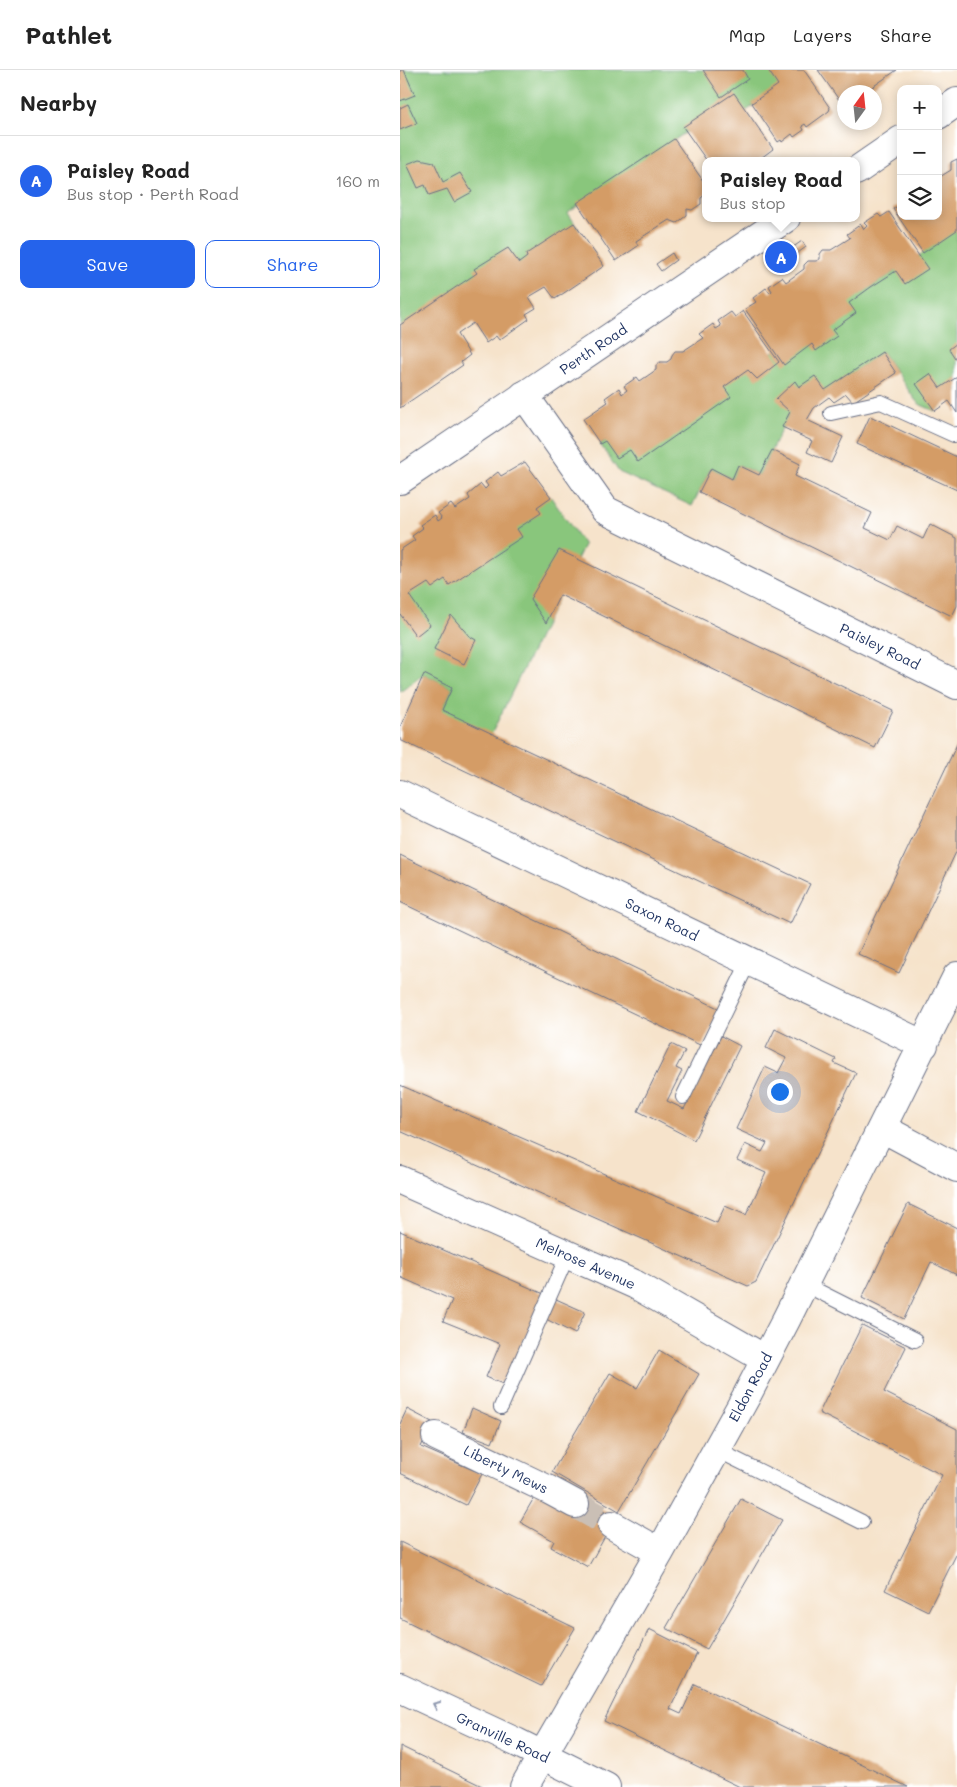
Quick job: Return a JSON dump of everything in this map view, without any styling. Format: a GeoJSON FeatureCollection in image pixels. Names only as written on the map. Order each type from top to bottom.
{"type":"FeatureCollection","features":[{"type":"Feature","properties":{"kind":"street"},"geometry":{"type":"LineString","coordinates":[[942,112],[957,102]]}},
{"type":"Feature","properties":{"kind":"street"},"geometry":{"type":"LineString","coordinates":[[860,168],[897,143]]}},
{"type":"Feature","properties":{"kind":"street","name":"Perth Road"},"geometry":{"type":"LineString","coordinates":[[400,480],[780,222]]}},
{"type":"Feature","properties":{"kind":"street","name":"Paisley Road"},"geometry":{"type":"LineString","coordinates":[[524,396],[605,510],[957,685]]}},
{"type":"Feature","properties":{"kind":"street","name":"Saxon Road"},"geometry":{"type":"LineString","coordinates":[[400,794],[924,1045]]}},
{"type":"Feature","properties":{"kind":"street","name":"Eldon Road"},"geometry":{"type":"LineString","coordinates":[[524,1787],[717,1450],[804,1284],[957,976]]}},
{"type":"Feature","properties":{"kind":"street"},"geometry":{"type":"LineString","coordinates":[[882,1128],[957,1168]]}},
{"type":"Feature","properties":{"kind":"street","name":"Melrose Avenue"},"geometry":{"type":"LineString","coordinates":[[400,1180],[636,1285],[765,1359]]}},
{"type":"Feature","properties":{"kind":"street","name":"Liberty Mews"},"geometry":{"type":"LineString","coordinates":[[436,1436],[575,1504]]}},
{"type":"Feature","properties":{"kind":"street"},"geometry":{"type":"LineString","coordinates":[[612,1525],[660,1552]]}},
{"type":"Feature","properties":{"kind":"street","name":"Granville Road"},"geometry":{"type":"LineString","coordinates":[[400,1688],[543,1755],[606,1787]]}},
{"type":"Feature","properties":{"kind":"lane"},"geometry":{"type":"LineString","coordinates":[[831,413],[881,402],[954,435],[957,434]]}},
{"type":"Feature","properties":{"kind":"lane"},"geometry":{"type":"LineString","coordinates":[[683,1097],[749,961]]}},
{"type":"Feature","properties":{"kind":"lane"},"geometry":{"type":"LineString","coordinates":[[501,1407],[568,1254]]}},
{"type":"Feature","properties":{"kind":"lane"},"geometry":{"type":"LineString","coordinates":[[804,1284],[915,1340]]}},
{"type":"Feature","properties":{"kind":"lane"},"geometry":{"type":"LineString","coordinates":[[717,1450],[862,1522]]}},
{"type":"Feature","properties":{"kind":"green space"},"geometry":{"type":"Polygon","coordinates":[[[400,70],[805,71],[746,111],[736,98],[568,213],[579,230],[523,268],[517,260],[400,339],[400,70]]]}},
{"type":"Feature","properties":{"kind":"green space"},"geometry":{"type":"Polygon","coordinates":[[[957,228],[957,393],[935,411],[916,401],[882,352],[804,405],[790,412],[759,475],[739,465],[732,479],[711,468],[692,506],[619,472],[600,444],[772,352],[923,253],[957,228]]]}},
{"type":"Feature","properties":{"kind":"green space"},"geometry":{"type":"Polygon","coordinates":[[[548,493],[584,545],[488,741],[439,716],[452,688],[424,674],[400,692],[400,592],[548,493]]]}},
{"type":"Feature","properties":{"kind":"building"},"geometry":{"type":"Polygon","coordinates":[[[400,70],[404,70],[415,95],[400,101],[400,70]]]}},
{"type":"Feature","properties":{"kind":"building"},"geometry":{"type":"Polygon","coordinates":[[[703,70],[743,70],[748,79],[721,97],[703,70]]]}},
{"type":"Feature","properties":{"kind":"building"},"geometry":{"type":"Polygon","coordinates":[[[768,70],[804,70],[830,108],[829,111],[807,127],[805,124],[802,126],[804,130],[794,137],[792,134],[782,142],[781,140],[778,142],[752,103],[778,85],[768,70]]]}},
{"type":"Feature","properties":{"kind":"building"},"geometry":{"type":"Polygon","coordinates":[[[818,70],[897,70],[875,85],[837,85],[837,97],[818,70]]]}},
{"type":"Feature","properties":{"kind":"building"},"geometry":{"type":"Polygon","coordinates":[[[734,93],[773,149],[762,157],[704,157],[683,127],[734,93]]]}},
{"type":"Feature","properties":{"kind":"building"},"geometry":{"type":"Polygon","coordinates":[[[408,104],[417,123],[400,130],[400,108],[408,104]]]}},
{"type":"Feature","properties":{"kind":"building"},"geometry":{"type":"Polygon","coordinates":[[[674,139],[702,179],[701,204],[692,210],[687,209],[687,215],[677,223],[669,220],[636,241],[638,246],[616,261],[577,203],[674,139]]]}},
{"type":"Feature","properties":{"kind":"building"},"geometry":{"type":"Polygon","coordinates":[[[420,159],[434,162],[443,182],[460,173],[472,192],[454,202],[447,189],[429,195],[425,185],[418,188],[407,164],[420,159]]]}},
{"type":"Feature","properties":{"kind":"building"},"geometry":{"type":"Polygon","coordinates":[[[957,159],[957,230],[923,253],[900,220],[942,220],[942,176],[951,170],[951,162],[957,159]]]}},
{"type":"Feature","properties":{"kind":"building"},"geometry":{"type":"Polygon","coordinates":[[[897,206],[897,215],[893,209],[897,206]]]}},
{"type":"Feature","properties":{"kind":"building"},"geometry":{"type":"Polygon","coordinates":[[[889,212],[928,269],[905,284],[896,271],[871,287],[849,303],[856,313],[832,330],[837,336],[816,351],[812,344],[784,365],[745,309],[756,302],[753,298],[766,288],[770,293],[772,291],[769,286],[782,277],[786,282],[804,269],[804,265],[808,261],[820,259],[820,254],[823,250],[831,250],[850,238],[847,234],[861,224],[864,229],[867,226],[864,223],[878,214],[881,217],[889,212]]]}},
{"type":"Feature","properties":{"kind":"building"},"geometry":{"type":"Polygon","coordinates":[[[574,223],[604,266],[555,299],[546,287],[529,297],[536,308],[526,314],[529,319],[499,340],[496,336],[486,343],[473,323],[457,334],[470,355],[461,362],[463,365],[400,408],[400,325],[477,273],[474,269],[508,248],[519,263],[527,257],[526,254],[574,223]]]}},
{"type":"Feature","properties":{"kind":"building"},"geometry":{"type":"Polygon","coordinates":[[[802,241],[806,247],[791,258],[786,252],[802,241]]]}},
{"type":"Feature","properties":{"kind":"building"},"geometry":{"type":"Polygon","coordinates":[[[672,253],[676,260],[661,271],[656,264],[672,253]]]}},
{"type":"Feature","properties":{"kind":"building"},"geometry":{"type":"Polygon","coordinates":[[[743,311],[779,362],[757,379],[748,370],[724,387],[731,397],[638,462],[630,450],[617,458],[605,441],[600,444],[583,419],[608,402],[605,398],[619,388],[622,394],[627,390],[624,386],[637,377],[640,381],[656,370],[656,365],[660,362],[667,362],[671,359],[675,351],[683,351],[703,338],[699,334],[713,324],[716,329],[721,326],[718,321],[731,312],[735,317],[743,311]]]}},
{"type":"Feature","properties":{"kind":"building"},"geometry":{"type":"Polygon","coordinates":[[[957,343],[957,361],[949,349],[957,343]]]}},
{"type":"Feature","properties":{"kind":"building"},"geometry":{"type":"Polygon","coordinates":[[[882,352],[896,373],[853,402],[846,394],[834,402],[829,397],[814,408],[807,420],[843,437],[831,463],[807,452],[812,441],[782,427],[790,412],[776,399],[795,381],[799,387],[815,376],[825,390],[882,352]]]}},
{"type":"Feature","properties":{"kind":"building"},"geometry":{"type":"Polygon","coordinates":[[[930,374],[940,388],[957,377],[957,413],[949,401],[935,411],[916,384],[930,374]]]}},
{"type":"Feature","properties":{"kind":"building"},"geometry":{"type":"Polygon","coordinates":[[[870,416],[957,457],[957,490],[857,444],[870,416]]]}},
{"type":"Feature","properties":{"kind":"building"},"geometry":{"type":"Polygon","coordinates":[[[772,450],[800,464],[795,476],[872,513],[865,528],[890,540],[897,526],[923,539],[930,524],[957,538],[957,606],[952,616],[699,492],[711,468],[732,479],[738,465],[759,475],[772,450]]]}},
{"type":"Feature","properties":{"kind":"building"},"geometry":{"type":"Polygon","coordinates":[[[525,462],[551,497],[537,507],[541,513],[517,529],[522,537],[449,585],[445,579],[432,588],[428,583],[409,595],[430,625],[416,636],[400,614],[400,550],[415,540],[412,536],[423,528],[420,525],[435,515],[438,521],[442,518],[438,513],[451,504],[455,509],[470,499],[468,495],[481,484],[485,489],[488,486],[485,482],[498,472],[501,476],[525,462]]]}},
{"type":"Feature","properties":{"kind":"building"},"geometry":{"type":"Polygon","coordinates":[[[559,550],[893,711],[875,748],[560,595],[546,623],[530,599],[559,550]]]}},
{"type":"Feature","properties":{"kind":"building"},"geometry":{"type":"Polygon","coordinates":[[[451,615],[469,636],[476,640],[464,664],[434,649],[451,615]]]}},
{"type":"Feature","properties":{"kind":"building"},"geometry":{"type":"Polygon","coordinates":[[[424,674],[452,688],[442,710],[810,884],[790,924],[400,740],[400,727],[424,674]]]}},
{"type":"Feature","properties":{"kind":"building"},"geometry":{"type":"Polygon","coordinates":[[[957,744],[957,850],[899,973],[858,954],[957,744]]]}},
{"type":"Feature","properties":{"kind":"building"},"geometry":{"type":"Polygon","coordinates":[[[400,855],[720,1009],[702,1046],[400,902],[400,855]]]}},
{"type":"Feature","properties":{"kind":"building"},"geometry":{"type":"Polygon","coordinates":[[[775,1029],[836,1059],[834,1063],[856,1073],[756,1282],[748,1286],[400,1131],[400,1085],[717,1223],[725,1206],[746,1215],[766,1173],[737,1160],[745,1144],[762,1152],[767,1143],[736,1129],[765,1067],[778,1073],[786,1058],[766,1048],[775,1029]]]}},
{"type":"Feature","properties":{"kind":"building"},"geometry":{"type":"Polygon","coordinates":[[[721,1036],[740,1046],[694,1140],[638,1111],[671,1044],[685,1051],[676,1068],[682,1071],[667,1101],[684,1109],[721,1036]]]}},
{"type":"Feature","properties":{"kind":"building"},"geometry":{"type":"Polygon","coordinates":[[[908,1204],[957,1228],[957,1275],[931,1262],[904,1319],[862,1298],[908,1204]]]}},
{"type":"Feature","properties":{"kind":"building"},"geometry":{"type":"Polygon","coordinates":[[[400,1231],[544,1294],[505,1385],[486,1377],[500,1344],[443,1321],[452,1300],[400,1277],[400,1231]]]}},
{"type":"Feature","properties":{"kind":"building"},"geometry":{"type":"Polygon","coordinates":[[[556,1299],[585,1312],[575,1334],[546,1319],[556,1299]]]}},
{"type":"Feature","properties":{"kind":"building"},"geometry":{"type":"Polygon","coordinates":[[[862,1325],[906,1347],[884,1392],[957,1429],[957,1553],[928,1611],[885,1590],[942,1475],[819,1413],[862,1325]]]}},
{"type":"Feature","properties":{"kind":"building"},"geometry":{"type":"Polygon","coordinates":[[[659,1350],[699,1374],[619,1511],[552,1472],[610,1373],[637,1388],[659,1350]]]}},
{"type":"Feature","properties":{"kind":"building"},"geometry":{"type":"Polygon","coordinates":[[[472,1408],[501,1421],[492,1443],[463,1432],[472,1408]]]}},
{"type":"Feature","properties":{"kind":"building"},"geometry":{"type":"Polygon","coordinates":[[[407,1409],[432,1422],[421,1447],[482,1474],[466,1505],[400,1473],[400,1424],[407,1409]]]}},
{"type":"Feature","properties":{"kind":"building"},"geometry":{"type":"Polygon","coordinates":[[[538,1491],[579,1497],[616,1517],[588,1567],[551,1547],[554,1541],[520,1522],[538,1491]]]}},
{"type":"Feature","properties":{"kind":"building"},"geometry":{"type":"Polygon","coordinates":[[[741,1499],[782,1520],[707,1649],[666,1628],[741,1499]]]}},
{"type":"Feature","properties":{"kind":"building"},"geometry":{"type":"Polygon","coordinates":[[[400,1542],[575,1628],[541,1686],[400,1618],[400,1542]]]}},
{"type":"Feature","properties":{"kind":"building"},"geometry":{"type":"Polygon","coordinates":[[[649,1629],[697,1653],[670,1709],[681,1714],[695,1684],[908,1787],[740,1787],[604,1721],[649,1629]]]}},
{"type":"Feature","properties":{"kind":"building"},"geometry":{"type":"Polygon","coordinates":[[[400,1746],[484,1787],[400,1787],[400,1746]]]}},
{"type":"Feature","properties":{"kind":"tunnel"},"geometry":{"type":"LineString","coordinates":[[575,1504],[612,1525]]}},
{"type":"Feature","properties":{"kind":"place","name":"Paisley Road"},"geometry":{"type":"Point","coordinates":[781,257]}}]}
